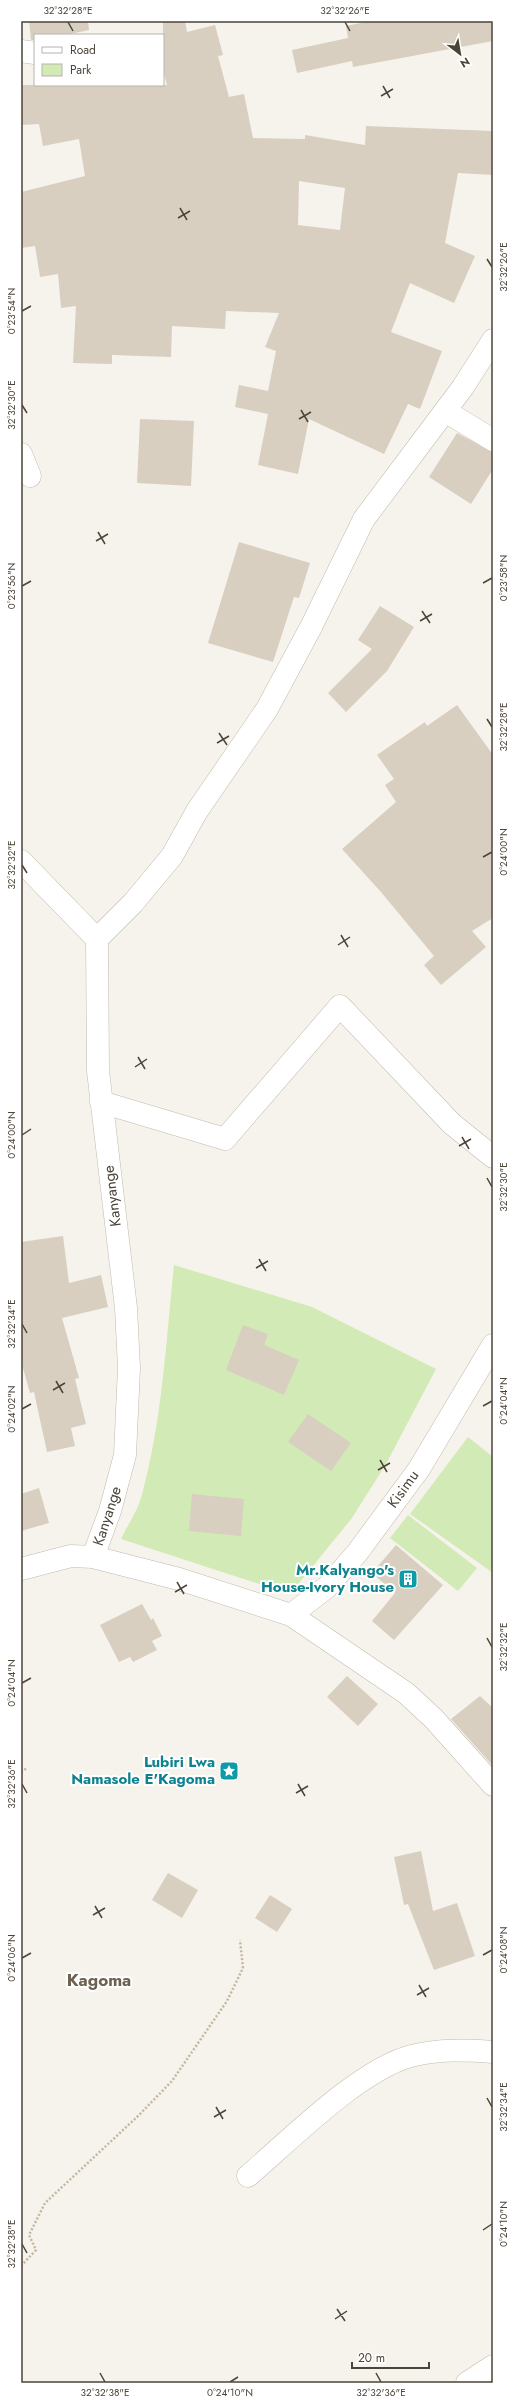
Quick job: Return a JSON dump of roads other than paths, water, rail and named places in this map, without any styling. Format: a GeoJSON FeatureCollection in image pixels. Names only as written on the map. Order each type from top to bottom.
{"type":"FeatureCollection","features":[{"type":"Feature","properties":{"kind":"street"},"geometry":{"type":"LineString","coordinates":[[21,51],[34,53]]}},
{"type":"Feature","properties":{"kind":"street"},"geometry":{"type":"LineString","coordinates":[[21,861],[97,939],[132,903],[172,856],[197,811],[267,709],[311,627],[364,519],[463,387],[493,340]]}},
{"type":"Feature","properties":{"kind":"street"},"geometry":{"type":"LineString","coordinates":[[445,411],[493,440]]}},
{"type":"Feature","properties":{"kind":"street"},"geometry":{"type":"LineString","coordinates":[[21,454],[30,476]]}},
{"type":"Feature","properties":{"kind":"street","name":"Kanyange"},"geometry":{"type":"LineString","coordinates":[[93,1557],[110,1511],[125,1455],[129,1368],[126,1308],[101,1102],[96,985],[97,939]]}},
{"type":"Feature","properties":{"kind":"street"},"geometry":{"type":"LineString","coordinates":[[101,1102],[226,1139],[340,1006],[452,1124],[493,1156]]}},
{"type":"Feature","properties":{"kind":"street","name":"Kisimu"},"geometry":{"type":"LineString","coordinates":[[291,1615],[327,1587],[357,1553],[419,1469],[493,1345]]}},
{"type":"Feature","properties":{"kind":"street"},"geometry":{"type":"LineString","coordinates":[[21,1569],[70,1556],[93,1557],[179,1579],[291,1615],[406,1693],[434,1719],[493,1785]]}},
{"type":"Feature","properties":{"kind":"street"},"geometry":{"type":"LineString","coordinates":[[248,2176],[339,2099],[390,2064],[435,2051],[464,2050],[493,2052]]}},
{"type":"Feature","properties":{"kind":"street"},"geometry":{"type":"LineString","coordinates":[[467,2383],[493,2366]]}},
{"type":"Feature","properties":{"kind":"place","name":"Mr.Kalyango's House-Ivory House"},"geometry":{"type":"Point","coordinates":[408,1579]}},
{"type":"Feature","properties":{"kind":"place","name":"Lubiri Lwa Namasole E'Kagoma"},"geometry":{"type":"Point","coordinates":[229,1771]}},
{"type":"Feature","properties":{"kind":"district","name":"Kagoma"},"geometry":{"type":"Point","coordinates":[99,1980]}}]}
